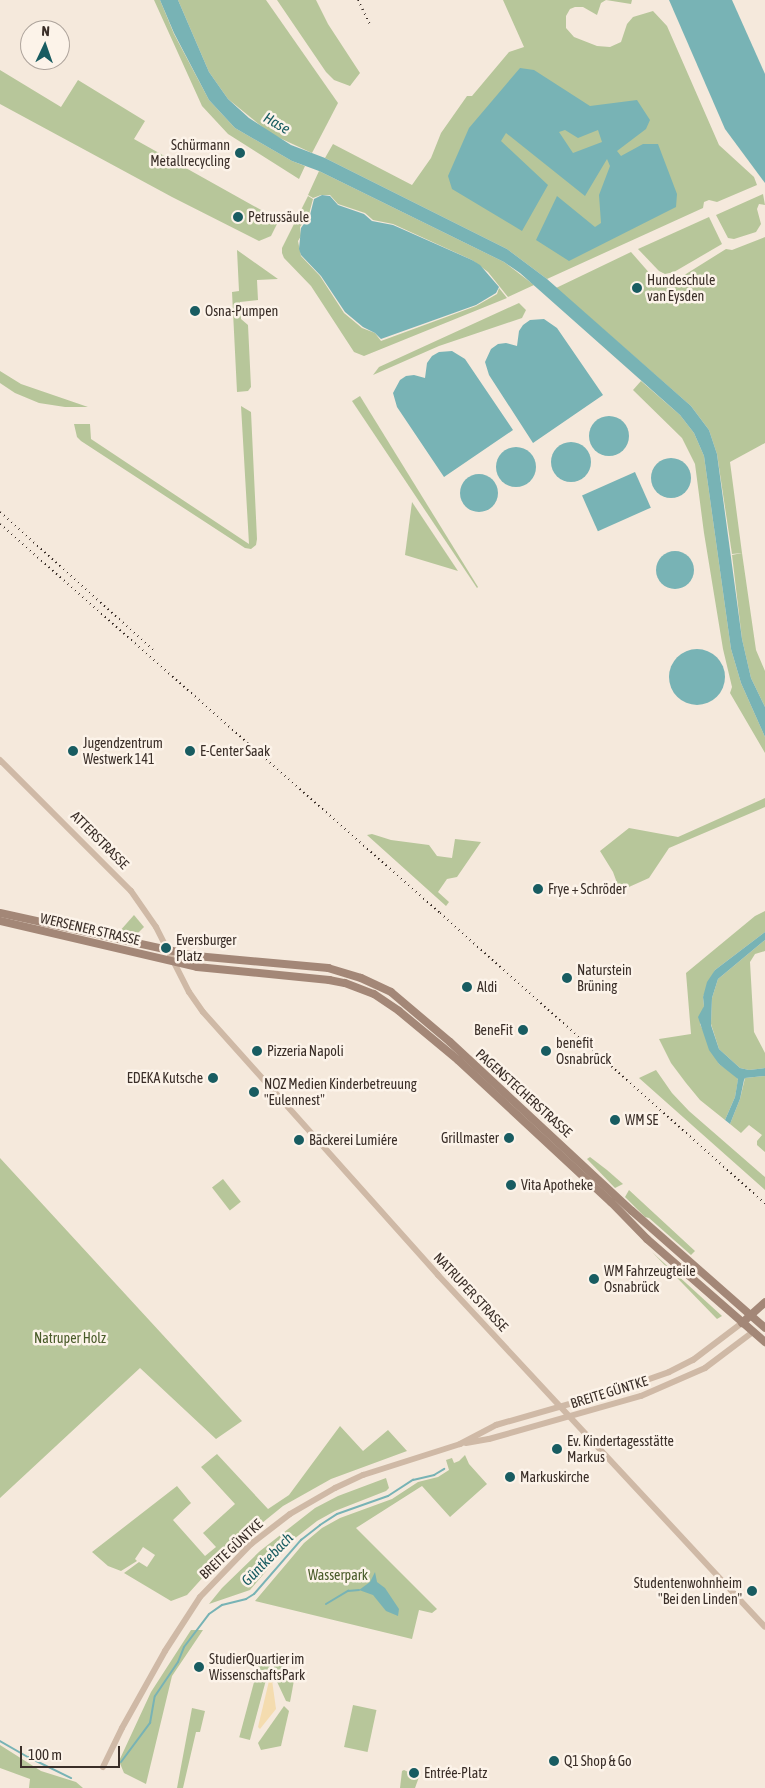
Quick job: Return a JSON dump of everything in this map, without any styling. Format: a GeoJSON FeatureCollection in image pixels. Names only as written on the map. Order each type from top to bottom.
{"type":"FeatureCollection","features":[{"type":"Feature","properties":{"kind":"main road","name":"WERSENER STRASSE"},"geometry":{"type":"LineString","coordinates":[[0,913],[167,950]]}},
{"type":"Feature","properties":{"kind":"main road","name":"WERSENER STRASSE"},"geometry":{"type":"LineString","coordinates":[[0,921],[174,962]]}},
{"type":"Feature","properties":{"kind":"main road","name":"PAGENSTECHERSTRASSE"},"geometry":{"type":"LineString","coordinates":[[167,950],[229,961],[328,968],[378,985],[405,1002],[599,1179],[751,1315],[764,1324]]}},
{"type":"Feature","properties":{"kind":"main road","name":"PAGENSTECHERSTRASSE"},"geometry":{"type":"LineString","coordinates":[[174,962],[211,969],[252,971],[329,980],[345,983],[374,994],[399,1011],[458,1060],[647,1238],[765,1342]]}},
{"type":"Feature","properties":{"kind":"main road"},"geometry":{"type":"LineString","coordinates":[[590,1183],[599,1179]]}},
{"type":"Feature","properties":{"kind":"main road"},"geometry":{"type":"LineString","coordinates":[[742,1323],[765,1302]]}},
{"type":"Feature","properties":{"kind":"main road"},"geometry":{"type":"LineString","coordinates":[[753,1332],[764,1324]]}},
{"type":"Feature","properties":{"kind":"street","name":"ATTERSTRASSE"},"geometry":{"type":"LineString","coordinates":[[0,760],[131,890],[146,910],[167,950]]}},
{"type":"Feature","properties":{"kind":"street"},"geometry":{"type":"LineString","coordinates":[[167,950],[174,962]]}},
{"type":"Feature","properties":{"kind":"street","name":"NATRUPER STRASSE"},"geometry":{"type":"LineString","coordinates":[[174,962],[189,992],[203,1012],[438,1275],[765,1627]]}},
{"type":"Feature","properties":{"kind":"street","name":"BREITE GÜNTKE"},"geometry":{"type":"LineString","coordinates":[[460,1444],[496,1425],[618,1390],[669,1372],[693,1360],[742,1323]]}},
{"type":"Feature","properties":{"kind":"street","name":"BREITE GÜNTKE"},"geometry":{"type":"LineString","coordinates":[[103,1767],[122,1728],[190,1612],[214,1580],[251,1544],[310,1500],[363,1475],[460,1444],[489,1440],[551,1421],[571,1418],[676,1383],[716,1362],[753,1332]]}},
{"type":"Feature","properties":{"kind":"green space"},"geometry":{"type":"Polygon","coordinates":[[[154,0],[160,0],[174,34],[209,100],[235,128],[292,161],[305,166],[299,179],[228,134],[202,106],[154,0]]]}},
{"type":"Feature","properties":{"kind":"green space"},"geometry":{"type":"Polygon","coordinates":[[[178,0],[266,0],[338,103],[312,153],[271,134],[228,99],[209,72],[178,0]]]}},
{"type":"Feature","properties":{"kind":"green space"},"geometry":{"type":"Polygon","coordinates":[[[277,0],[316,0],[328,24],[360,73],[350,86],[334,80],[326,72],[277,0]]]}},
{"type":"Feature","properties":{"kind":"green space"},"geometry":{"type":"Polygon","coordinates":[[[503,0],[606,0],[601,3],[597,15],[583,7],[570,9],[566,16],[566,28],[574,37],[597,46],[610,47],[621,42],[627,24],[633,17],[653,11],[667,26],[719,145],[754,177],[757,185],[717,202],[709,200],[704,202],[703,208],[547,279],[507,249],[325,158],[333,144],[412,185],[431,158],[441,133],[467,96],[472,96],[509,52],[524,47],[503,0]]]}},
{"type":"Feature","properties":{"kind":"green space"},"geometry":{"type":"Polygon","coordinates":[[[606,0],[632,0],[631,4],[606,0]]]}},
{"type":"Feature","properties":{"kind":"green space"},"geometry":{"type":"Polygon","coordinates":[[[0,70],[61,107],[78,80],[145,121],[134,139],[279,220],[271,236],[259,241],[172,197],[0,104],[0,70]]]}},
{"type":"Feature","properties":{"kind":"green space"},"geometry":{"type":"Polygon","coordinates":[[[319,171],[504,262],[534,285],[508,297],[488,272],[472,260],[393,224],[373,220],[365,213],[338,204],[330,195],[321,195],[313,198],[308,195],[319,171]]]}},
{"type":"Feature","properties":{"kind":"green space"},"geometry":{"type":"Polygon","coordinates":[[[763,194],[765,205],[759,204],[757,209],[761,224],[756,232],[734,239],[728,238],[716,215],[763,194]]]}},
{"type":"Feature","properties":{"kind":"green space"},"geometry":{"type":"Polygon","coordinates":[[[308,196],[313,199],[309,214],[300,227],[301,236],[298,241],[301,256],[320,276],[344,313],[362,328],[375,333],[381,341],[476,306],[497,294],[499,288],[507,298],[364,356],[354,352],[311,286],[284,258],[282,253],[282,248],[308,196]]]}},
{"type":"Feature","properties":{"kind":"green space"},"geometry":{"type":"Polygon","coordinates":[[[709,217],[722,244],[674,272],[665,274],[659,271],[638,249],[709,217]]]}},
{"type":"Feature","properties":{"kind":"green space"},"geometry":{"type":"Polygon","coordinates":[[[765,237],[765,443],[730,462],[742,553],[732,554],[717,454],[709,430],[691,406],[556,288],[631,252],[652,276],[663,282],[671,282],[726,249],[732,250],[765,237]]]}},
{"type":"Feature","properties":{"kind":"green space"},"geometry":{"type":"Polygon","coordinates":[[[237,250],[278,279],[257,280],[258,300],[240,302],[241,319],[248,325],[251,387],[248,391],[237,392],[232,292],[239,291],[237,250]]]}},
{"type":"Feature","properties":{"kind":"green space"},"geometry":{"type":"Polygon","coordinates":[[[519,303],[526,310],[522,318],[439,346],[373,375],[379,367],[519,303]]]}},
{"type":"Feature","properties":{"kind":"green space"},"geometry":{"type":"Polygon","coordinates":[[[0,371],[21,384],[88,407],[65,407],[39,403],[15,393],[0,383],[0,371]]]}},
{"type":"Feature","properties":{"kind":"green space"},"geometry":{"type":"Polygon","coordinates":[[[641,381],[680,415],[694,433],[704,456],[731,649],[741,683],[765,737],[765,753],[730,693],[732,687],[723,649],[695,464],[682,438],[633,390],[641,381]]]}},
{"type":"Feature","properties":{"kind":"green space"},"geometry":{"type":"Polygon","coordinates":[[[360,396],[478,587],[477,588],[352,401],[360,396]]]}},
{"type":"Feature","properties":{"kind":"green space"},"geometry":{"type":"Polygon","coordinates":[[[241,406],[251,412],[257,539],[256,545],[251,549],[245,548],[81,441],[77,437],[74,424],[90,424],[91,439],[249,544],[241,406]]]}},
{"type":"Feature","properties":{"kind":"green space"},"geometry":{"type":"Polygon","coordinates":[[[412,502],[458,571],[405,555],[412,502]]]}},
{"type":"Feature","properties":{"kind":"green space"},"geometry":{"type":"Polygon","coordinates":[[[742,553],[756,650],[765,671],[765,707],[751,678],[742,639],[732,555],[742,553]]]}},
{"type":"Feature","properties":{"kind":"green space"},"geometry":{"type":"Polygon","coordinates":[[[765,798],[765,807],[669,848],[649,878],[620,891],[613,872],[600,851],[629,828],[678,837],[765,798]]]}},
{"type":"Feature","properties":{"kind":"green space"},"geometry":{"type":"Polygon","coordinates":[[[372,834],[391,840],[429,845],[437,856],[452,858],[455,839],[481,842],[457,877],[447,879],[438,892],[449,902],[446,906],[367,835],[372,834]]]}},
{"type":"Feature","properties":{"kind":"green space"},"geometry":{"type":"Polygon","coordinates":[[[765,911],[765,932],[715,970],[703,997],[704,1006],[700,1024],[719,1064],[737,1076],[738,1080],[735,1097],[725,1120],[700,1100],[686,1083],[671,1063],[659,1039],[691,1034],[686,973],[755,916],[765,911]]]}},
{"type":"Feature","properties":{"kind":"green space"},"geometry":{"type":"Polygon","coordinates":[[[134,915],[144,927],[135,936],[119,932],[134,915]]]}},
{"type":"Feature","properties":{"kind":"green space"},"geometry":{"type":"Polygon","coordinates":[[[765,940],[765,951],[755,954],[750,962],[754,1032],[765,1053],[765,1068],[749,1070],[740,1068],[719,1049],[711,1024],[712,998],[718,979],[765,940]]]}},
{"type":"Feature","properties":{"kind":"green space"},"geometry":{"type":"Polygon","coordinates":[[[656,1070],[672,1093],[689,1111],[765,1177],[765,1190],[639,1078],[656,1070]]]}},
{"type":"Feature","properties":{"kind":"green space"},"geometry":{"type":"Polygon","coordinates":[[[765,1076],[765,1152],[757,1145],[757,1141],[762,1135],[749,1125],[741,1133],[730,1124],[740,1099],[745,1078],[765,1076]]]}},
{"type":"Feature","properties":{"kind":"green space"},"geometry":{"type":"Polygon","coordinates":[[[590,1157],[623,1184],[615,1188],[587,1159],[590,1157]]]}},
{"type":"Feature","properties":{"kind":"green space","name":"Natruper Holz"},"geometry":{"type":"Polygon","coordinates":[[[0,1158],[242,1421],[216,1439],[140,1368],[0,1498],[0,1158]]]}},
{"type":"Feature","properties":{"kind":"green space"},"geometry":{"type":"Polygon","coordinates":[[[223,1179],[241,1202],[230,1210],[212,1188],[223,1179]]]}},
{"type":"Feature","properties":{"kind":"green space"},"geometry":{"type":"Polygon","coordinates":[[[629,1190],[695,1251],[691,1255],[649,1218],[645,1217],[625,1197],[629,1190]]]}},
{"type":"Feature","properties":{"kind":"green space"},"geometry":{"type":"Polygon","coordinates":[[[652,1252],[722,1316],[717,1319],[652,1252]]]}},
{"type":"Feature","properties":{"kind":"green space"},"geometry":{"type":"Polygon","coordinates":[[[340,1426],[363,1451],[388,1430],[407,1451],[331,1479],[283,1506],[225,1553],[187,1595],[171,1601],[124,1573],[139,1562],[147,1567],[155,1555],[143,1547],[135,1559],[137,1561],[121,1571],[108,1566],[92,1552],[177,1486],[191,1503],[173,1520],[205,1556],[216,1547],[203,1533],[235,1504],[201,1467],[217,1454],[268,1509],[289,1495],[340,1426]]]}},
{"type":"Feature","properties":{"kind":"green space","name":"Wasserpark"},"geometry":{"type":"Polygon","coordinates":[[[465,1455],[469,1464],[487,1484],[450,1517],[422,1486],[356,1528],[437,1609],[432,1613],[419,1610],[412,1639],[255,1601],[304,1543],[322,1528],[340,1518],[392,1499],[418,1482],[438,1477],[449,1470],[446,1460],[452,1458],[454,1463],[465,1455]]]}},
{"type":"Feature","properties":{"kind":"green space"},"geometry":{"type":"Polygon","coordinates":[[[386,1478],[389,1488],[386,1491],[335,1511],[317,1521],[294,1539],[250,1590],[209,1604],[222,1588],[260,1551],[315,1508],[338,1496],[386,1478]]]}},
{"type":"Feature","properties":{"kind":"green space"},"geometry":{"type":"Polygon","coordinates":[[[191,1630],[203,1630],[172,1676],[146,1784],[124,1773],[119,1761],[151,1692],[191,1630]]]}},
{"type":"Feature","properties":{"kind":"green space"},"geometry":{"type":"Polygon","coordinates":[[[261,1656],[272,1659],[250,1740],[239,1737],[261,1656]]]}},
{"type":"Feature","properties":{"kind":"green space"},"geometry":{"type":"Polygon","coordinates":[[[276,1662],[295,1675],[290,1702],[286,1701],[272,1671],[276,1662]]]}},
{"type":"Feature","properties":{"kind":"green space"},"geometry":{"type":"Polygon","coordinates":[[[353,1705],[376,1710],[368,1752],[344,1747],[353,1705]]]}},
{"type":"Feature","properties":{"kind":"green space"},"geometry":{"type":"Polygon","coordinates":[[[284,1706],[289,1711],[281,1746],[261,1750],[258,1743],[284,1706]]]}},
{"type":"Feature","properties":{"kind":"green space"},"geometry":{"type":"Polygon","coordinates":[[[192,1708],[205,1711],[200,1732],[196,1732],[183,1788],[177,1788],[192,1708]]]}},
{"type":"Feature","properties":{"kind":"green space"},"geometry":{"type":"Polygon","coordinates":[[[0,1745],[41,1771],[76,1782],[83,1788],[29,1788],[30,1779],[0,1768],[0,1745]]]}},
{"type":"Feature","properties":{"kind":"green space"},"geometry":{"type":"Polygon","coordinates":[[[404,1770],[419,1777],[415,1788],[400,1788],[402,1771],[404,1770]]]}},
{"type":"Feature","properties":{"kind":"sand"},"geometry":{"type":"Polygon","coordinates":[[[272,1680],[276,1709],[260,1729],[258,1727],[269,1681],[272,1680]]]}},
{"type":"Feature","properties":{"kind":"water"},"geometry":{"type":"Polygon","coordinates":[[[160,0],[178,0],[209,72],[228,99],[249,118],[291,145],[325,158],[507,249],[547,279],[691,406],[709,430],[717,454],[742,639],[751,678],[765,707],[765,737],[741,683],[731,649],[704,456],[694,433],[680,415],[520,273],[504,262],[319,171],[292,161],[235,128],[209,100],[174,33],[160,0]]]}},
{"type":"Feature","properties":{"kind":"water"},"geometry":{"type":"Polygon","coordinates":[[[669,0],[732,0],[765,74],[765,183],[725,129],[669,0]]]}},
{"type":"Feature","properties":{"kind":"water"},"geometry":{"type":"Polygon","coordinates":[[[520,68],[534,70],[590,106],[637,100],[650,120],[646,129],[617,151],[621,156],[643,144],[658,144],[677,194],[676,207],[569,261],[536,240],[557,196],[595,227],[601,223],[599,195],[610,166],[607,159],[585,196],[506,133],[501,141],[548,185],[522,231],[452,189],[448,176],[469,128],[520,68]],[[565,130],[559,132],[573,153],[602,142],[598,130],[578,138],[565,130]]]}},
{"type":"Feature","properties":{"kind":"water"},"geometry":{"type":"Polygon","coordinates":[[[322,195],[330,196],[338,205],[364,214],[372,221],[393,225],[472,260],[480,265],[499,287],[496,293],[476,305],[381,339],[345,312],[321,276],[301,255],[299,249],[301,228],[310,215],[314,199],[322,195]]]}},
{"type":"Feature","properties":{"kind":"water"},"geometry":{"type":"Polygon","coordinates":[[[544,319],[557,328],[603,395],[533,443],[489,375],[485,362],[491,349],[498,344],[506,343],[517,346],[519,331],[523,325],[530,320],[544,319]]]}},
{"type":"Feature","properties":{"kind":"water"},"geometry":{"type":"Polygon","coordinates":[[[452,351],[465,359],[513,430],[444,477],[397,407],[393,393],[400,380],[406,376],[414,375],[425,378],[427,363],[432,356],[439,352],[452,351]]]}},
{"type":"Feature","properties":{"kind":"water"},"geometry":{"type":"Polygon","coordinates":[[[609,416],[620,419],[626,425],[629,436],[626,447],[620,453],[609,456],[598,453],[592,447],[589,436],[592,425],[598,419],[609,416]]]}},
{"type":"Feature","properties":{"kind":"water"},"geometry":{"type":"Polygon","coordinates":[[[575,442],[582,445],[588,451],[591,462],[590,470],[582,479],[575,482],[567,482],[560,479],[552,470],[551,458],[554,451],[563,443],[575,442]]]}},
{"type":"Feature","properties":{"kind":"water"},"geometry":{"type":"Polygon","coordinates":[[[516,447],[527,450],[533,456],[536,467],[533,478],[527,484],[516,487],[505,484],[499,478],[496,467],[499,456],[505,450],[516,447]]]}},
{"type":"Feature","properties":{"kind":"water"},"geometry":{"type":"Polygon","coordinates":[[[675,458],[682,461],[688,467],[691,478],[690,486],[682,495],[675,498],[667,498],[660,495],[652,486],[651,474],[654,467],[663,459],[675,458]]]}},
{"type":"Feature","properties":{"kind":"water"},"geometry":{"type":"Polygon","coordinates":[[[635,472],[651,508],[598,531],[582,496],[635,472]]]}},
{"type":"Feature","properties":{"kind":"water"},"geometry":{"type":"Polygon","coordinates":[[[479,474],[492,480],[498,493],[492,506],[479,512],[466,506],[460,493],[466,480],[479,474]]]}},
{"type":"Feature","properties":{"kind":"water"},"geometry":{"type":"Polygon","coordinates":[[[675,551],[689,556],[694,570],[689,584],[675,589],[661,584],[656,570],[661,556],[675,551]]]}},
{"type":"Feature","properties":{"kind":"water"},"geometry":{"type":"Polygon","coordinates":[[[691,649],[703,649],[713,653],[721,661],[725,677],[721,693],[713,701],[703,705],[691,705],[681,701],[673,693],[669,683],[669,671],[673,661],[681,653],[691,649]]]}},
{"type":"Feature","properties":{"kind":"water"},"geometry":{"type":"Polygon","coordinates":[[[765,932],[765,940],[718,979],[712,998],[711,1025],[719,1049],[740,1068],[749,1070],[765,1068],[765,1076],[745,1078],[740,1099],[730,1124],[725,1120],[735,1097],[738,1079],[719,1064],[709,1050],[698,1017],[704,1006],[703,997],[707,982],[715,970],[765,932]]]}},
{"type":"Feature","properties":{"kind":"water"},"geometry":{"type":"Polygon","coordinates":[[[375,1572],[377,1582],[385,1588],[399,1609],[398,1616],[386,1611],[373,1595],[359,1590],[370,1582],[375,1572]]]}},
{"type":"Feature","properties":{"kind":"waterway","name":"Güntkebach"},"geometry":{"type":"LineString","coordinates":[[121,1762],[150,1723],[155,1696],[178,1662],[184,1647],[209,1614],[222,1605],[246,1599],[254,1594],[301,1540],[337,1514],[388,1496],[413,1480],[434,1475],[444,1469]]}},
{"type":"Feature","properties":{"kind":"waterway"},"geometry":{"type":"LineString","coordinates":[[326,1604],[348,1591],[359,1590]]}},
{"type":"Feature","properties":{"kind":"waterway"},"geometry":{"type":"LineString","coordinates":[[0,1741],[71,1778]]}},
{"type":"Feature","properties":{"kind":"railway"},"geometry":{"type":"LineString","coordinates":[[358,0],[370,25]]}},
{"type":"Feature","properties":{"kind":"railway"},"geometry":{"type":"LineString","coordinates":[[0,512],[153,650]]}},
{"type":"Feature","properties":{"kind":"railway"},"geometry":{"type":"LineString","coordinates":[[0,524],[440,913],[765,1204]]}},
{"type":"Feature","properties":{"kind":"place","name":"Schürmann Metallrecycling"},"geometry":{"type":"Point","coordinates":[240,153]}},
{"type":"Feature","properties":{"kind":"place","name":"Petrussäule"},"geometry":{"type":"Point","coordinates":[238,217]}},
{"type":"Feature","properties":{"kind":"place","name":"Hundeschule van Eysden"},"geometry":{"type":"Point","coordinates":[637,288]}},
{"type":"Feature","properties":{"kind":"place","name":"Osna-Pumpen"},"geometry":{"type":"Point","coordinates":[195,311]}},
{"type":"Feature","properties":{"kind":"place","name":"Jugendzentrum Westwerk 141"},"geometry":{"type":"Point","coordinates":[73,751]}},
{"type":"Feature","properties":{"kind":"place","name":"E-Center Saak"},"geometry":{"type":"Point","coordinates":[190,751]}},
{"type":"Feature","properties":{"kind":"place","name":"Frye + Schröder"},"geometry":{"type":"Point","coordinates":[538,889]}},
{"type":"Feature","properties":{"kind":"place","name":"Eversburger Platz"},"geometry":{"type":"Point","coordinates":[166,948]}},
{"type":"Feature","properties":{"kind":"place","name":"Naturstein Brüning"},"geometry":{"type":"Point","coordinates":[567,978]}},
{"type":"Feature","properties":{"kind":"place","name":"Aldi"},"geometry":{"type":"Point","coordinates":[467,987]}},
{"type":"Feature","properties":{"kind":"place","name":"BeneFit"},"geometry":{"type":"Point","coordinates":[523,1030]}},
{"type":"Feature","properties":{"kind":"place","name":"Pizzeria Napoli"},"geometry":{"type":"Point","coordinates":[257,1051]}},
{"type":"Feature","properties":{"kind":"place","name":"benefit Osnabrück"},"geometry":{"type":"Point","coordinates":[546,1051]}},
{"type":"Feature","properties":{"kind":"place","name":"EDEKA Kutsche"},"geometry":{"type":"Point","coordinates":[213,1078]}},
{"type":"Feature","properties":{"kind":"place","name":"NOZ Medien Kinderbetreuung \"Eulennest\""},"geometry":{"type":"Point","coordinates":[254,1092]}},
{"type":"Feature","properties":{"kind":"place","name":"WM SE"},"geometry":{"type":"Point","coordinates":[615,1120]}},
{"type":"Feature","properties":{"kind":"place","name":"Grillmaster"},"geometry":{"type":"Point","coordinates":[509,1138]}},
{"type":"Feature","properties":{"kind":"place","name":"Bäckerei Lumiére"},"geometry":{"type":"Point","coordinates":[299,1140]}},
{"type":"Feature","properties":{"kind":"place","name":"Vita Apotheke"},"geometry":{"type":"Point","coordinates":[511,1185]}},
{"type":"Feature","properties":{"kind":"place","name":"WM Fahrzeugteile Osnabrück"},"geometry":{"type":"Point","coordinates":[594,1279]}},
{"type":"Feature","properties":{"kind":"place","name":"Ev. Kindertagesstätte Markus"},"geometry":{"type":"Point","coordinates":[557,1449]}},
{"type":"Feature","properties":{"kind":"place","name":"Markuskirche"},"geometry":{"type":"Point","coordinates":[510,1477]}},
{"type":"Feature","properties":{"kind":"place","name":"Studentenwohnheim \"Bei den Linden\""},"geometry":{"type":"Point","coordinates":[752,1591]}},
{"type":"Feature","properties":{"kind":"place","name":"StudierQuartier im WissenschaftsPark"},"geometry":{"type":"Point","coordinates":[199,1667]}},
{"type":"Feature","properties":{"kind":"place","name":"Q1 Shop & Go"},"geometry":{"type":"Point","coordinates":[554,1761]}},
{"type":"Feature","properties":{"kind":"place","name":"Entrée-Platz"},"geometry":{"type":"Point","coordinates":[414,1773]}},
{"type":"Feature","properties":{"kind":"water label","name":"Hase"},"geometry":{"type":"Point","coordinates":[277,123]}}]}
